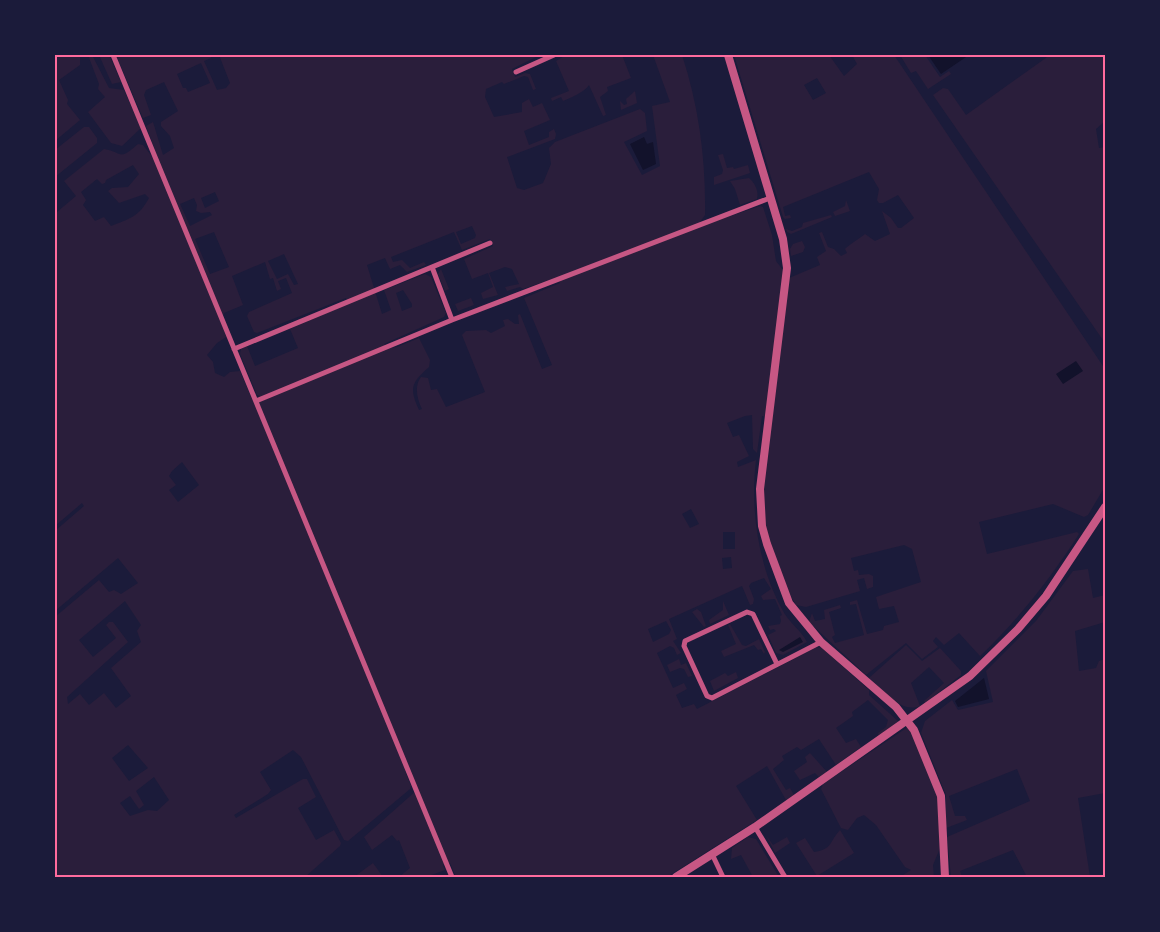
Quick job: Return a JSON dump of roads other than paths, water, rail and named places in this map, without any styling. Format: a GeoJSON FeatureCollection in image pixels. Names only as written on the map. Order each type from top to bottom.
{"type":"FeatureCollection","features":[{"type":"Feature","properties":{"kind":"street"},"geometry":{"type":"LineString","coordinates":[[113,55],[452,877]]}},
{"type":"Feature","properties":{"kind":"street"},"geometry":{"type":"LineString","coordinates":[[516,72],[554,55]]}},
{"type":"Feature","properties":{"kind":"street"},"geometry":{"type":"LineString","coordinates":[[728,55],[783,239],[787,268],[761,469],[760,509],[767,544],[784,594],[796,614],[820,642],[896,707],[914,730],[941,796],[946,877]]}},
{"type":"Feature","properties":{"kind":"street"},"geometry":{"type":"LineString","coordinates":[[256,402],[452,320],[770,198]]}},
{"type":"Feature","properties":{"kind":"street"},"geometry":{"type":"LineString","coordinates":[[234,349],[490,243]]}},
{"type":"Feature","properties":{"kind":"street"},"geometry":{"type":"LineString","coordinates":[[432,267],[452,320]]}},
{"type":"Feature","properties":{"kind":"street"},"geometry":{"type":"LineString","coordinates":[[676,877],[688,874],[712,854],[755,827],[970,676],[1018,629],[1064,570],[1105,507]]}},
{"type":"Feature","properties":{"kind":"street"},"geometry":{"type":"LineString","coordinates":[[777,664],[752,614],[747,612],[685,641],[684,646],[707,696],[712,698],[820,642]]}},
{"type":"Feature","properties":{"kind":"street"},"geometry":{"type":"LineString","coordinates":[[755,827],[785,877]]}},
{"type":"Feature","properties":{"kind":"street"},"geometry":{"type":"LineString","coordinates":[[712,854],[723,877]]}}]}
